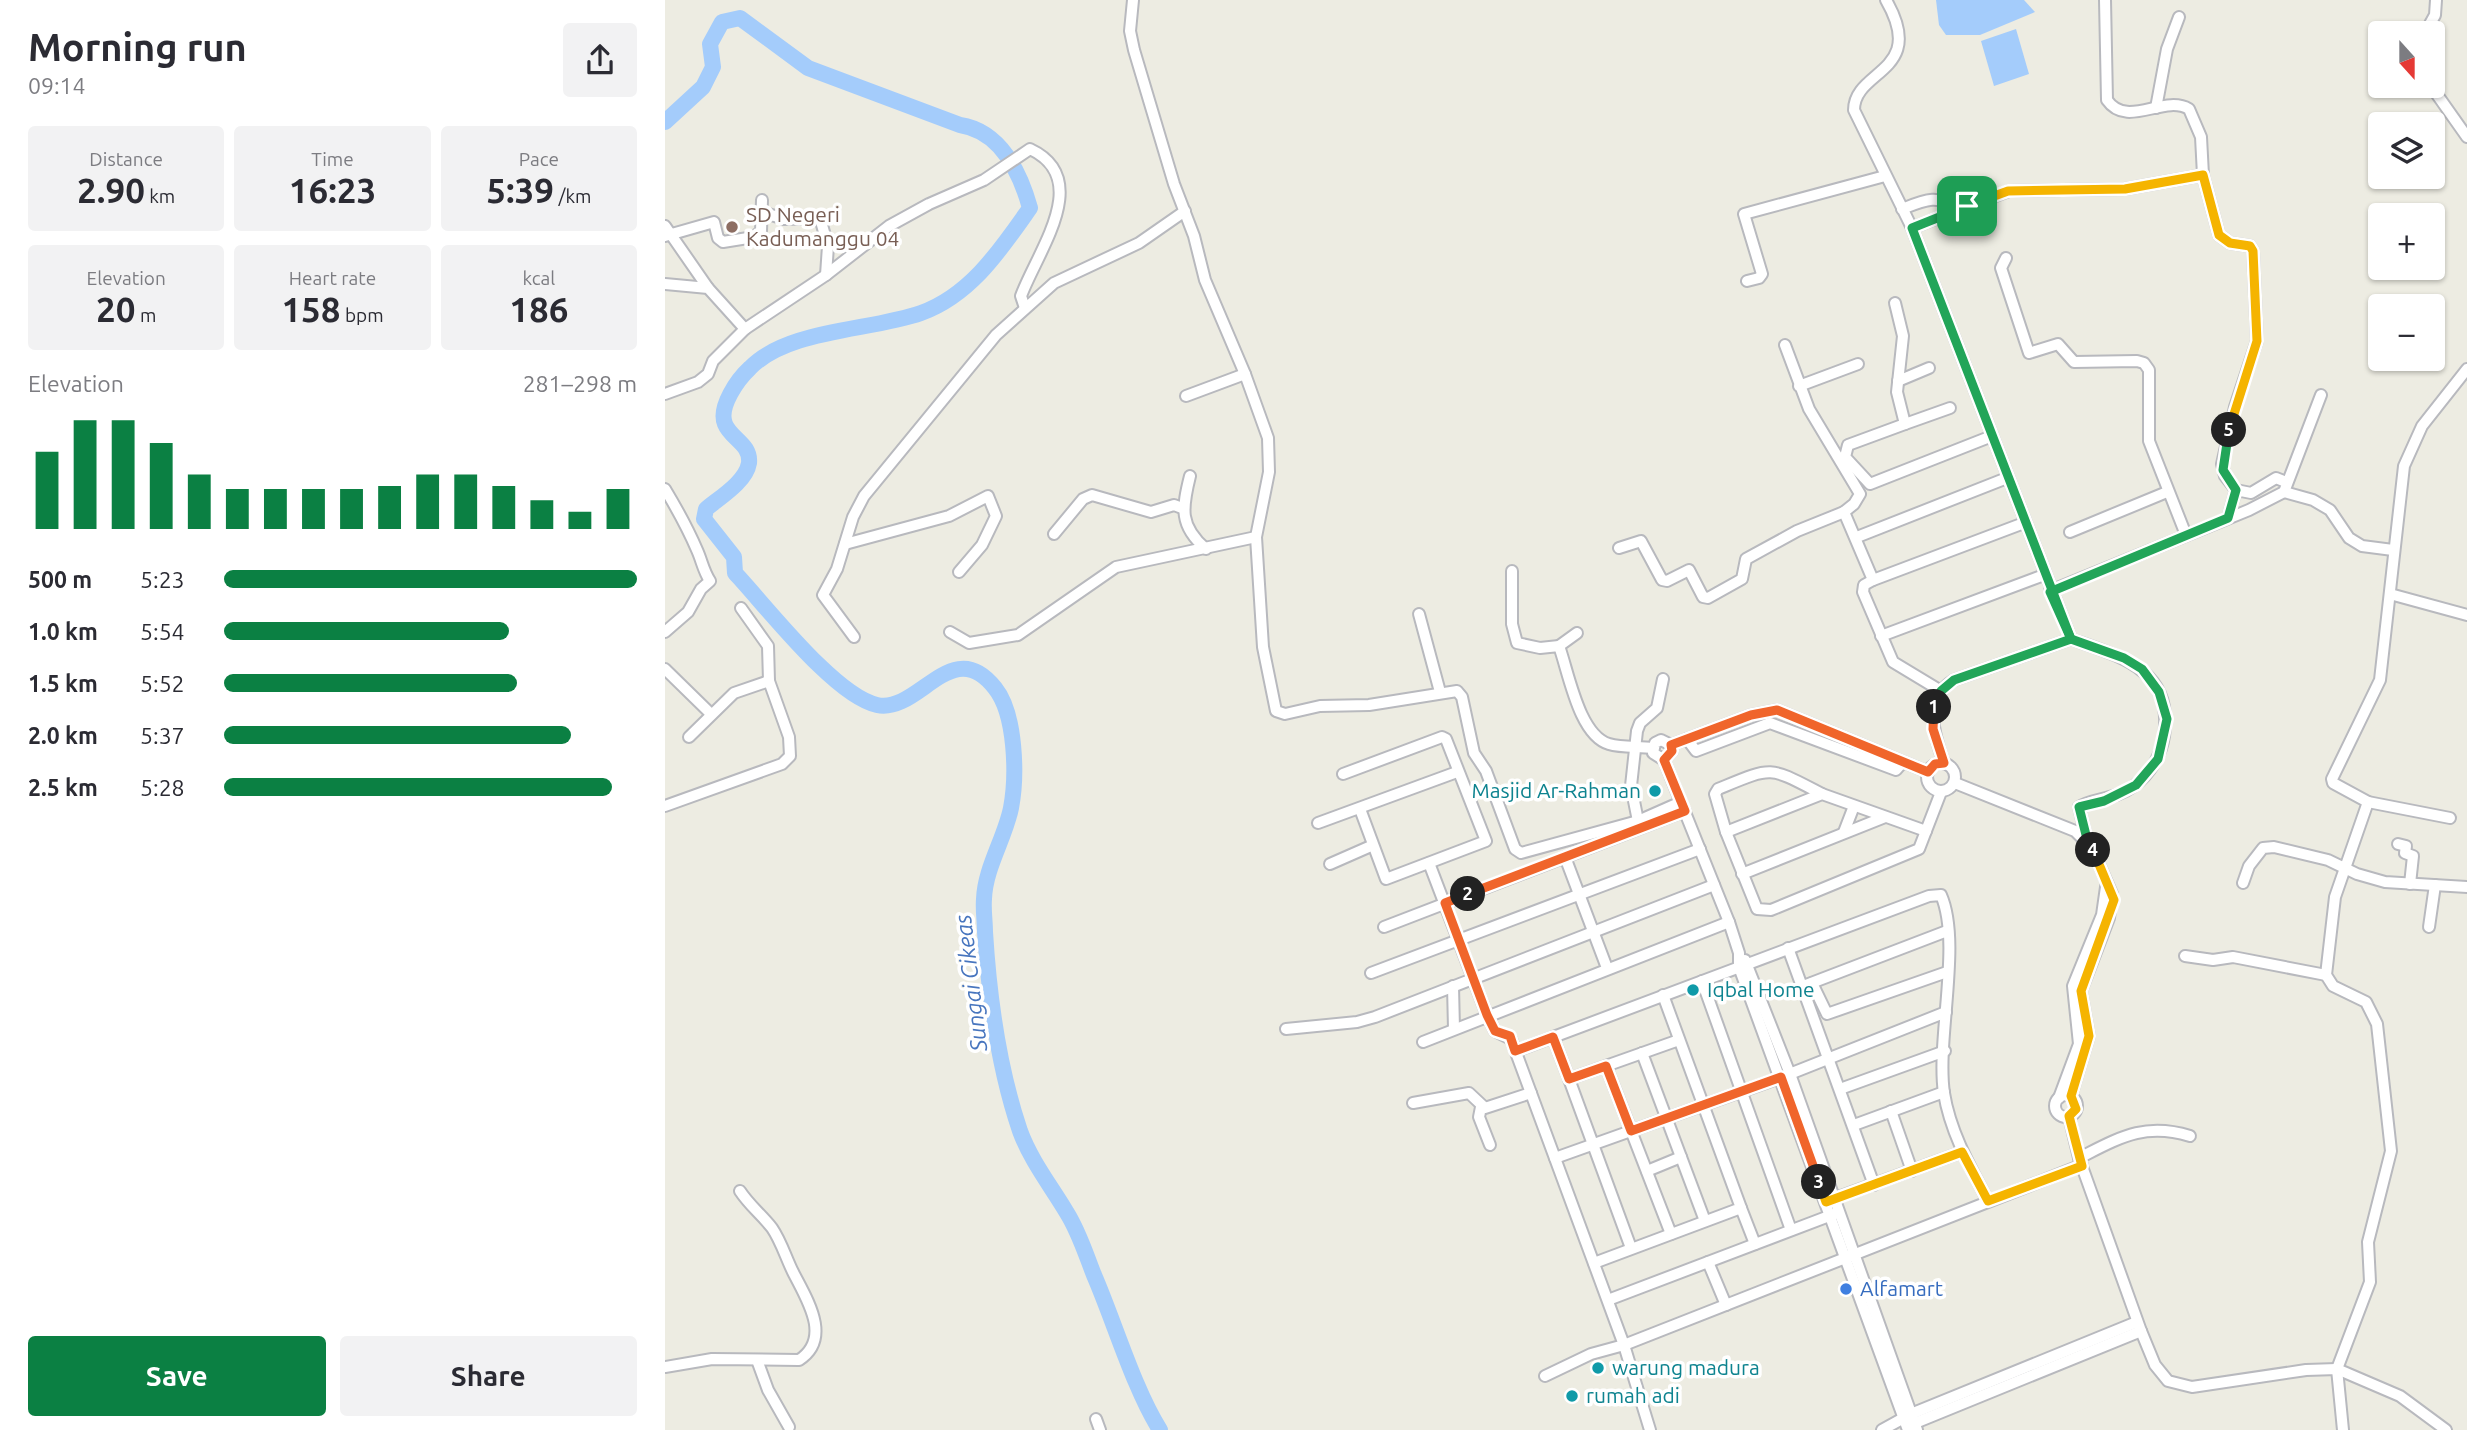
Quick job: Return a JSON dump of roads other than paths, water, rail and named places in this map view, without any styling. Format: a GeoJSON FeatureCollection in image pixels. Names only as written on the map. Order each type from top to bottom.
{"type":"FeatureCollection","features":[{"type":"Feature","properties":{"kind":"street"},"geometry":{"type":"LineString","coordinates":[[1133,0],[1130,31],[1134,50],[1205,280],[1245,374],[1269,448],[1267,490],[1256,537],[1263,647],[1272,697],[1278,713],[1320,706],[1369,705],[1457,691],[1462,697],[1474,753],[1486,771],[1517,852],[1683,807]]}},
{"type":"Feature","properties":{"kind":"street"},"geometry":{"type":"LineString","coordinates":[[1886,0],[1897,27],[1899,46],[1854,105],[1885,176],[1912,228],[2050,592],[2071,639]]}},
{"type":"Feature","properties":{"kind":"street"},"geometry":{"type":"LineString","coordinates":[[2105,0],[2107,100],[2119,111],[2183,106],[2194,114],[2201,137],[2203,175],[2219,235],[2230,243],[2250,246],[2253,251],[2257,341],[2235,407],[2222,464],[2225,476],[2236,490],[2251,493],[2276,478],[2285,487],[2330,510],[2349,538],[2362,546],[2393,550]]}},
{"type":"Feature","properties":{"kind":"street"},"geometry":{"type":"LineString","coordinates":[[2431,21],[2436,0]]}},
{"type":"Feature","properties":{"kind":"street"},"geometry":{"type":"LineString","coordinates":[[2156,108],[2167,49],[2179,18]]}},
{"type":"Feature","properties":{"kind":"street"},"geometry":{"type":"LineString","coordinates":[[2439,98],[2467,137]]}},
{"type":"Feature","properties":{"kind":"street"},"geometry":{"type":"LineString","coordinates":[[665,394],[688,387],[706,376],[713,361],[745,329],[825,275],[889,226],[1000,170],[1032,150],[1047,162],[1060,182],[1062,193],[1058,212],[1021,296],[1024,308]]}},
{"type":"Feature","properties":{"kind":"street"},"geometry":{"type":"LineString","coordinates":[[1912,228],[2008,191],[2125,189],[2203,175]]}},
{"type":"Feature","properties":{"kind":"street"},"geometry":{"type":"LineString","coordinates":[[1747,281],[1759,278],[1762,274],[1744,214],[1885,176]]}},
{"type":"Feature","properties":{"kind":"street"},"geometry":{"type":"LineString","coordinates":[[1902,209],[1935,198],[1950,203],[1958,210]]}},
{"type":"Feature","properties":{"kind":"street"},"geometry":{"type":"LineString","coordinates":[[745,329],[708,288],[667,231],[714,222],[718,238],[723,242],[754,237],[761,231],[762,200]]}},
{"type":"Feature","properties":{"kind":"street"},"geometry":{"type":"LineString","coordinates":[[854,637],[823,595],[837,569],[853,517],[884,470],[996,335],[1024,308],[1067,275],[1139,243],[1185,211]]}},
{"type":"Feature","properties":{"kind":"street"},"geometry":{"type":"LineString","coordinates":[[762,212],[784,219],[820,218],[828,246],[825,275]]}},
{"type":"Feature","properties":{"kind":"street"},"geometry":{"type":"LineString","coordinates":[[2005,258],[2001,268],[2029,353],[2057,344],[2074,362],[2137,361],[2144,363],[2149,370],[2149,441],[2186,535]]}},
{"type":"Feature","properties":{"kind":"street"},"geometry":{"type":"LineString","coordinates":[[665,284],[708,288]]}},
{"type":"Feature","properties":{"kind":"street"},"geometry":{"type":"LineString","coordinates":[[1895,303],[1903,336],[1898,402],[1905,424]]}},
{"type":"Feature","properties":{"kind":"street"},"geometry":{"type":"LineString","coordinates":[[1619,548],[1641,541],[1664,581],[1689,570],[1703,597],[1708,598],[1742,579],[1746,559],[1797,531],[1844,512],[1860,495],[1822,435],[1799,386],[1786,345]]}},
{"type":"Feature","properties":{"kind":"street"},"geometry":{"type":"LineString","coordinates":[[1799,386],[1858,364]]}},
{"type":"Feature","properties":{"kind":"street"},"geometry":{"type":"LineString","coordinates":[[1898,381],[1929,368]]}},
{"type":"Feature","properties":{"kind":"street"},"geometry":{"type":"LineString","coordinates":[[2450,818],[2368,802],[2333,783],[2332,779],[2380,680],[2404,466],[2439,401],[2467,369]]}},
{"type":"Feature","properties":{"kind":"street"},"geometry":{"type":"LineString","coordinates":[[1186,396],[1245,374]]}},
{"type":"Feature","properties":{"kind":"street"},"geometry":{"type":"LineString","coordinates":[[2050,592],[2228,518],[2285,487],[2321,395]]}},
{"type":"Feature","properties":{"kind":"street"},"geometry":{"type":"LineString","coordinates":[[1950,408],[1845,448],[1845,457],[1867,482],[1873,484],[1992,436]]}},
{"type":"Feature","properties":{"kind":"street"},"geometry":{"type":"LineString","coordinates":[[1190,476],[1182,508],[1188,530],[1206,549]]}},
{"type":"Feature","properties":{"kind":"street"},"geometry":{"type":"LineString","coordinates":[[1857,537],[2007,478]]}},
{"type":"Feature","properties":{"kind":"street"},"geometry":{"type":"LineString","coordinates":[[665,489],[683,520],[698,552],[700,566],[710,581],[701,589],[688,612],[665,632]]}},
{"type":"Feature","properties":{"kind":"street"},"geometry":{"type":"LineString","coordinates":[[2228,518],[2236,490]]}},
{"type":"Feature","properties":{"kind":"street"},"geometry":{"type":"LineString","coordinates":[[2070,532],[2167,492]]}},
{"type":"Feature","properties":{"kind":"street"},"geometry":{"type":"LineString","coordinates":[[1054,534],[1083,499],[1092,495],[1151,512],[1174,505],[1182,508]]}},
{"type":"Feature","properties":{"kind":"street"},"geometry":{"type":"LineString","coordinates":[[845,544],[949,516],[988,496],[996,516],[982,545],[959,572]]}},
{"type":"Feature","properties":{"kind":"street"},"geometry":{"type":"LineString","coordinates":[[1844,512],[1857,537],[1873,580]]}},
{"type":"Feature","properties":{"kind":"street"},"geometry":{"type":"LineString","coordinates":[[1941,691],[1895,665],[1863,592],[1864,585],[2024,523]]}},
{"type":"Feature","properties":{"kind":"street"},"geometry":{"type":"LineString","coordinates":[[950,632],[969,643],[1023,633],[1116,567],[1256,537]]}},
{"type":"Feature","properties":{"kind":"street"},"geometry":{"type":"LineString","coordinates":[[1512,571],[1512,624],[1517,643],[1527,646],[1559,646],[1577,633]]}},
{"type":"Feature","properties":{"kind":"street"},"geometry":{"type":"LineString","coordinates":[[1881,636],[2044,575]]}},
{"type":"Feature","properties":{"kind":"street"},"geometry":{"type":"LineString","coordinates":[[2390,594],[2467,615]]}},
{"type":"Feature","properties":{"kind":"street"},"geometry":{"type":"LineString","coordinates":[[665,806],[782,764],[790,756],[789,737],[769,681],[768,646],[741,608]]}},
{"type":"Feature","properties":{"kind":"street"},"geometry":{"type":"LineString","coordinates":[[1419,614],[1440,692]]}},
{"type":"Feature","properties":{"kind":"street"},"geometry":{"type":"LineString","coordinates":[[1955,783],[1955,771],[1944,763],[1933,729],[1934,706],[1941,691],[1954,680],[2071,639],[2135,664],[2152,681],[2166,708],[2163,742],[2148,772],[2124,793],[2079,807],[2088,843],[2114,900],[2081,991],[2089,1036],[2071,1096],[2076,1109],[2069,1116]]}},
{"type":"Feature","properties":{"kind":"street"},"geometry":{"type":"LineString","coordinates":[[1559,646],[1588,729],[1599,740],[1611,745],[1653,748]]}},
{"type":"Feature","properties":{"kind":"street"},"geometry":{"type":"LineString","coordinates":[[665,669],[710,713]]}},
{"type":"Feature","properties":{"kind":"street"},"geometry":{"type":"LineString","coordinates":[[1638,821],[1631,786],[1635,746],[1640,723],[1657,708],[1663,679]]}},
{"type":"Feature","properties":{"kind":"street"},"geometry":{"type":"LineString","coordinates":[[689,737],[710,713],[734,693],[769,681]]}},
{"type":"Feature","properties":{"kind":"street"},"geometry":{"type":"LineString","coordinates":[[1653,748],[1661,740],[1671,745],[1751,715],[1777,710],[1928,772]]}},
{"type":"Feature","properties":{"kind":"street"},"geometry":{"type":"LineString","coordinates":[[1751,715],[1756,729]]}},
{"type":"Feature","properties":{"kind":"street"},"geometry":{"type":"LineString","coordinates":[[1687,739],[1696,751],[1775,723],[1896,770],[1903,762]]}},
{"type":"Feature","properties":{"kind":"street"},"geometry":{"type":"LineString","coordinates":[[1812,737],[1816,726]]}},
{"type":"Feature","properties":{"kind":"street"},"geometry":{"type":"LineString","coordinates":[[1343,774],[1442,737],[1446,739],[1457,772],[1490,840],[1386,879],[1371,846],[1360,809]]}},
{"type":"Feature","properties":{"kind":"street"},"geometry":{"type":"LineString","coordinates":[[1853,754],[1858,743]]}},
{"type":"Feature","properties":{"kind":"street"},"geometry":{"type":"LineString","coordinates":[[1664,760],[1672,751],[1671,745]]}},
{"type":"Feature","properties":{"kind":"street"},"geometry":{"type":"LineString","coordinates":[[1653,748],[1655,757],[1664,760],[1729,922],[1910,1423]]}},
{"type":"Feature","properties":{"kind":"street"},"geometry":{"type":"LineString","coordinates":[[1941,792],[1928,783],[1928,772],[1935,764],[1944,763]]}},
{"type":"Feature","properties":{"kind":"street"},"geometry":{"type":"LineString","coordinates":[[1926,831],[1822,794],[1779,772],[1764,771],[1718,789],[1714,794],[1757,909],[1771,910],[1919,849],[1926,831],[1941,792],[1955,783]]}},
{"type":"Feature","properties":{"kind":"street"},"geometry":{"type":"LineString","coordinates":[[1318,822],[1457,772]]}},
{"type":"Feature","properties":{"kind":"street"},"geometry":{"type":"LineString","coordinates":[[1955,783],[2075,831],[2088,843]]}},
{"type":"Feature","properties":{"kind":"street"},"geometry":{"type":"LineString","coordinates":[[1726,832],[1822,794]]}},
{"type":"Feature","properties":{"kind":"street"},"geometry":{"type":"LineString","coordinates":[[2343,1430],[2337,1369],[2370,1282],[2368,1242],[2391,1151],[2377,1024],[2366,1002],[2333,986],[2326,975],[2335,898],[2344,865],[2368,802]]}},
{"type":"Feature","properties":{"kind":"street"},"geometry":{"type":"LineString","coordinates":[[1844,832],[1854,806]]}},
{"type":"Feature","properties":{"kind":"street"},"geometry":{"type":"LineString","coordinates":[[1384,927],[1565,857],[1683,807]]}},
{"type":"Feature","properties":{"kind":"street"},"geometry":{"type":"LineString","coordinates":[[1742,874],[1885,817]]}},
{"type":"Feature","properties":{"kind":"street"},"geometry":{"type":"LineString","coordinates":[[2398,844],[2406,846],[2405,853],[2413,856],[2410,884]]}},
{"type":"Feature","properties":{"kind":"street"},"geometry":{"type":"LineString","coordinates":[[1331,864],[1371,846]]}},
{"type":"Feature","properties":{"kind":"street"},"geometry":{"type":"LineString","coordinates":[[2243,883],[2249,866],[2263,848],[2274,847],[2344,865],[2369,882],[2467,887]]}},
{"type":"Feature","properties":{"kind":"street"},"geometry":{"type":"LineString","coordinates":[[1371,973],[1460,942],[1578,894],[1700,849]]}},
{"type":"Feature","properties":{"kind":"street"},"geometry":{"type":"LineString","coordinates":[[1565,857],[1607,968]]}},
{"type":"Feature","properties":{"kind":"street"},"geometry":{"type":"LineString","coordinates":[[1429,863],[1487,1015],[1495,1031],[1510,1036],[1624,1345],[1650,1430]]}},
{"type":"Feature","properties":{"kind":"street"},"geometry":{"type":"LineString","coordinates":[[2069,1116],[2056,1111],[2078,1044],[2073,986],[2105,906],[2107,883]]}},
{"type":"Feature","properties":{"kind":"street"},"geometry":{"type":"LineString","coordinates":[[1286,1029],[1357,1023],[1714,884]]}},
{"type":"Feature","properties":{"kind":"street"},"geometry":{"type":"LineString","coordinates":[[2429,927],[2435,885]]}},
{"type":"Feature","properties":{"kind":"street"},"geometry":{"type":"LineString","coordinates":[[1515,1051],[1937,895],[1944,901],[1947,931],[1944,1091],[1962,1152],[1988,1201]]}},
{"type":"Feature","properties":{"kind":"street"},"geometry":{"type":"LineString","coordinates":[[1423,1042],[1729,922]]}},
{"type":"Feature","properties":{"kind":"street"},"geometry":{"type":"LineString","coordinates":[[1808,985],[1947,931]]}},
{"type":"Feature","properties":{"kind":"street"},"geometry":{"type":"LineString","coordinates":[[1788,948],[1827,1014],[1947,972]]}},
{"type":"Feature","properties":{"kind":"street"},"geometry":{"type":"LineString","coordinates":[[2185,956],[2213,960],[2233,957],[2326,975]]}},
{"type":"Feature","properties":{"kind":"street"},"geometry":{"type":"LineString","coordinates":[[1702,981],[1791,1230]]}},
{"type":"Feature","properties":{"kind":"street"},"geometry":{"type":"LineString","coordinates":[[1808,985],[1828,1057],[1874,1185]]}},
{"type":"Feature","properties":{"kind":"street"},"geometry":{"type":"LineString","coordinates":[[1453,986],[1454,1029]]}},
{"type":"Feature","properties":{"kind":"street"},"geometry":{"type":"LineString","coordinates":[[1663,995],[1755,1244]]}},
{"type":"Feature","properties":{"kind":"street"},"geometry":{"type":"LineString","coordinates":[[1555,1158],[1786,1075],[1946,1012]]}},
{"type":"Feature","properties":{"kind":"street"},"geometry":{"type":"LineString","coordinates":[[1553,1037],[1631,1248]]}},
{"type":"Feature","properties":{"kind":"street"},"geometry":{"type":"LineString","coordinates":[[1569,1079],[1679,1040]]}},
{"type":"Feature","properties":{"kind":"street"},"geometry":{"type":"LineString","coordinates":[[1840,1089],[1945,1051]]}},
{"type":"Feature","properties":{"kind":"street"},"geometry":{"type":"LineString","coordinates":[[1642,1053],[1705,1221]]}},
{"type":"Feature","properties":{"kind":"street"},"geometry":{"type":"LineString","coordinates":[[1606,1066],[1671,1234]]}},
{"type":"Feature","properties":{"kind":"street"},"geometry":{"type":"LineString","coordinates":[[1854,1125],[1944,1091]]}},
{"type":"Feature","properties":{"kind":"street"},"geometry":{"type":"LineString","coordinates":[[1413,1103],[1469,1093],[1485,1108],[1531,1093]]}},
{"type":"Feature","properties":{"kind":"street"},"geometry":{"type":"LineString","coordinates":[[2059,1098],[2071,1096]]}},
{"type":"Feature","properties":{"kind":"street"},"geometry":{"type":"LineString","coordinates":[[1481,1107],[1479,1117],[1490,1145]]}},
{"type":"Feature","properties":{"kind":"street"},"geometry":{"type":"LineString","coordinates":[[1891,1111],[1912,1171]]}},
{"type":"Feature","properties":{"kind":"street"},"geometry":{"type":"LineString","coordinates":[[2069,1116],[2080,1162],[2139,1327],[2163,1377],[2182,1387],[2306,1370],[2337,1369],[2400,1396],[2446,1430]]}},
{"type":"Feature","properties":{"kind":"street"},"geometry":{"type":"LineString","coordinates":[[1545,1376],[1591,1354],[1624,1345],[1988,1201],[2080,1162],[2142,1131],[2172,1131],[2190,1136]]}},
{"type":"Feature","properties":{"kind":"street"},"geometry":{"type":"LineString","coordinates":[[1831,1200],[1962,1152]]}},
{"type":"Feature","properties":{"kind":"street"},"geometry":{"type":"LineString","coordinates":[[1647,1171],[1681,1157]]}},
{"type":"Feature","properties":{"kind":"street"},"geometry":{"type":"LineString","coordinates":[[665,1367],[712,1359],[793,1361],[803,1357],[808,1351],[816,1322],[809,1299],[771,1227],[749,1205],[740,1191]]}},
{"type":"Feature","properties":{"kind":"street"},"geometry":{"type":"LineString","coordinates":[[1594,1263],[1741,1208]]}},
{"type":"Feature","properties":{"kind":"street"},"geometry":{"type":"LineString","coordinates":[[1608,1300],[1835,1214]]}},
{"type":"Feature","properties":{"kind":"street"},"geometry":{"type":"LineString","coordinates":[[1708,1262],[1726,1305]]}},
{"type":"Feature","properties":{"kind":"street"},"geometry":{"type":"LineString","coordinates":[[1883,1430],[1910,1423],[2139,1327]]}},
{"type":"Feature","properties":{"kind":"street"},"geometry":{"type":"LineString","coordinates":[[757,1360],[768,1390],[789,1427]]}},
{"type":"Feature","properties":{"kind":"street"},"geometry":{"type":"LineString","coordinates":[[1096,1419],[1100,1430]]}},
{"type":"Feature","properties":{"kind":"water"},"geometry":{"type":"Polygon","coordinates":[[[1936,0],[2024,0],[2035,12],[1980,35],[1946,35],[1939,25],[1936,0]]]}},
{"type":"Feature","properties":{"kind":"water"},"geometry":{"type":"Polygon","coordinates":[[[2016,29],[2029,74],[1994,86],[1981,41],[2016,29]]]}},
{"type":"Feature","properties":{"kind":"waterway","name":"Sungai Cikeas"},"geometry":{"type":"LineString","coordinates":[[665,122],[703,87],[713,67],[710,44],[722,22],[740,18],[808,68],[986,135],[1006,155],[1026,194],[1030,208],[996,254],[970,283],[955,295],[939,305],[901,319],[807,338],[786,345],[766,355],[750,368],[730,394],[724,410],[725,424],[749,456],[747,470],[738,483],[706,509],[704,519],[734,557],[735,573],[782,627],[822,668],[860,698],[877,705],[892,705],[936,679],[964,669],[979,673],[1002,699],[1013,746],[1013,795],[1008,819],[985,887],[984,907],[989,982],[1001,1058],[1020,1131],[1035,1163],[1075,1228],[1133,1375],[1160,1430]]}},
{"type":"Feature","properties":{"kind":"place","name":"SD Negeri Kadumanggu 04"},"geometry":{"type":"Point","coordinates":[732,227]}},
{"type":"Feature","properties":{"kind":"place","name":"Masjid Ar-Rahman"},"geometry":{"type":"Point","coordinates":[1655,791]}},
{"type":"Feature","properties":{"kind":"place","name":"Iqbal Home"},"geometry":{"type":"Point","coordinates":[1693,990]}},
{"type":"Feature","properties":{"kind":"place","name":"Alfamart"},"geometry":{"type":"Point","coordinates":[1846,1289]}},
{"type":"Feature","properties":{"kind":"place","name":"warung madura"},"geometry":{"type":"Point","coordinates":[1598,1368]}},
{"type":"Feature","properties":{"kind":"place","name":"rumah adi"},"geometry":{"type":"Point","coordinates":[1572,1396]}}]}
